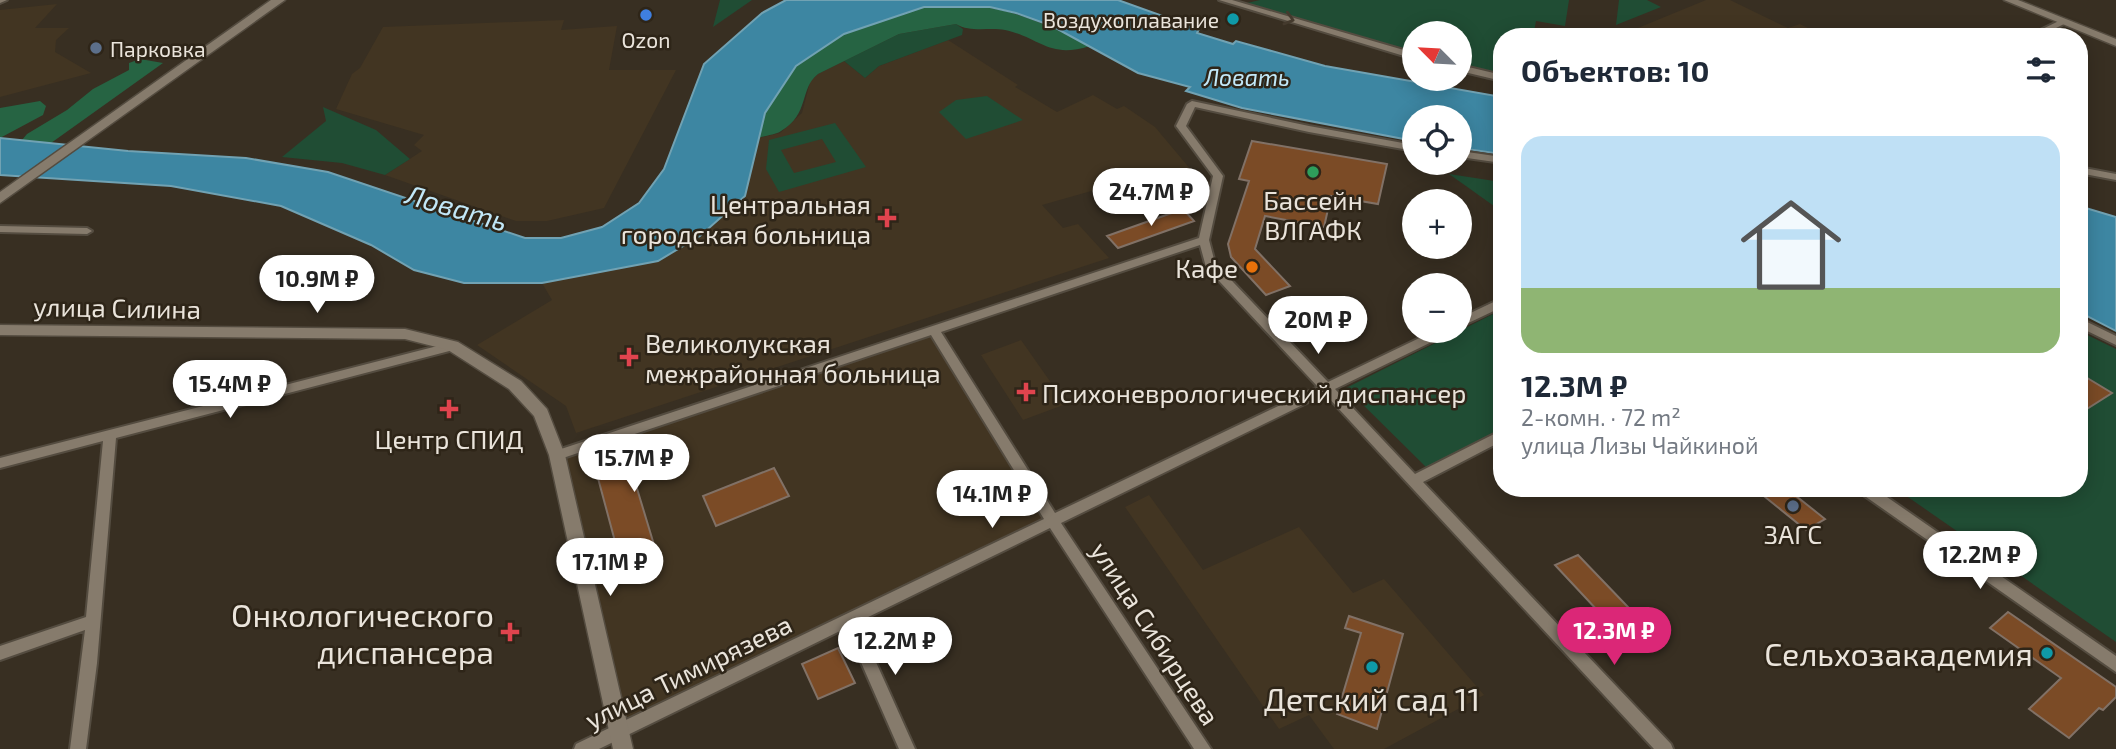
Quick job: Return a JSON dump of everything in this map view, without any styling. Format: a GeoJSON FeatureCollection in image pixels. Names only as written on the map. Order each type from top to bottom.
{"type":"FeatureCollection","features":[{"type":"Feature","properties":{"kind":"main road"},"geometry":{"type":"LineString","coordinates":[[6,194],[279,0]]}},
{"type":"Feature","properties":{"kind":"street"},"geometry":{"type":"LineString","coordinates":[[1223,0],[1402,52]]}},
{"type":"Feature","properties":{"kind":"street"},"geometry":{"type":"LineString","coordinates":[[2009,0],[2079,28]]}},
{"type":"Feature","properties":{"kind":"street"},"geometry":{"type":"LineString","coordinates":[[2050,28],[2064,22]]}},
{"type":"Feature","properties":{"kind":"street"},"geometry":{"type":"LineString","coordinates":[[2088,32],[2116,43]]}},
{"type":"Feature","properties":{"kind":"street"},"geometry":{"type":"LineString","coordinates":[[1472,71],[1493,76]]}},
{"type":"Feature","properties":{"kind":"street"},"geometry":{"type":"LineString","coordinates":[[1402,146],[1192,104],[1181,126],[1218,176],[1204,240],[1210,264],[1665,749]]}},
{"type":"Feature","properties":{"kind":"street"},"geometry":{"type":"LineString","coordinates":[[1472,156],[1493,159]]}},
{"type":"Feature","properties":{"kind":"street"},"geometry":{"type":"LineString","coordinates":[[2088,172],[2116,177]]}},
{"type":"Feature","properties":{"kind":"street"},"geometry":{"type":"LineString","coordinates":[[0,229],[87,231]]}},
{"type":"Feature","properties":{"kind":"street"},"geometry":{"type":"LineString","coordinates":[[557,455],[1204,240]]}},
{"type":"Feature","properties":{"kind":"street"},"geometry":{"type":"LineString","coordinates":[[1472,317],[1493,306]]}},
{"type":"Feature","properties":{"kind":"street"},"geometry":{"type":"LineString","coordinates":[[2088,327],[2116,341]]}},
{"type":"Feature","properties":{"kind":"street","name":"улица Силина"},"geometry":{"type":"LineString","coordinates":[[0,330],[405,334],[453,346],[515,385],[541,413],[557,455],[621,740]]}},
{"type":"Feature","properties":{"kind":"street","name":"улица Сибирцева"},"geometry":{"type":"LineString","coordinates":[[934,330],[1052,520],[1203,749]]}},
{"type":"Feature","properties":{"kind":"street","name":"улица Тимирязева"},"geometry":{"type":"LineString","coordinates":[[582,749],[621,740],[850,620],[1420,343]]}},
{"type":"Feature","properties":{"kind":"street"},"geometry":{"type":"LineString","coordinates":[[0,463],[453,346]]}},
{"type":"Feature","properties":{"kind":"street"},"geometry":{"type":"LineString","coordinates":[[78,749],[110,434]]}},
{"type":"Feature","properties":{"kind":"street"},"geometry":{"type":"LineString","coordinates":[[1414,481],[1493,440]]}},
{"type":"Feature","properties":{"kind":"street"},"geometry":{"type":"LineString","coordinates":[[1877,497],[2116,665]]}},
{"type":"Feature","properties":{"kind":"street"},"geometry":{"type":"LineString","coordinates":[[850,620],[907,749]]}},
{"type":"Feature","properties":{"kind":"street"},"geometry":{"type":"LineString","coordinates":[[0,653],[92,621]]}},
{"type":"Feature","properties":{"kind":"shaded area"},"geometry":{"type":"Polygon","coordinates":[[[1706,0],[1730,0],[1788,28],[1638,28],[1706,0]]]}},
{"type":"Feature","properties":{"kind":"shaded area"},"geometry":{"type":"Polygon","coordinates":[[[57,4],[35,28],[69,28],[56,40],[55,52],[91,73],[0,97],[0,10],[57,4]]]}},
{"type":"Feature","properties":{"kind":"shaded area"},"geometry":{"type":"Polygon","coordinates":[[[564,20],[561,30],[617,26],[609,70],[676,70],[604,208],[547,221],[516,221],[385,175],[422,151],[414,145],[424,135],[336,109],[352,74],[360,68],[383,27],[564,20]]]}},
{"type":"Feature","properties":{"kind":"shaded area"},"geometry":{"type":"Polygon","coordinates":[[[1800,24],[1808,28],[1788,28],[1800,24]]]}},
{"type":"Feature","properties":{"kind":"shaded area"},"geometry":{"type":"Polygon","coordinates":[[[948,40],[1018,85],[1015,87],[1057,112],[1093,95],[1117,109],[1124,106],[1155,127],[1202,183],[1142,200],[1123,182],[1042,205],[1063,228],[1078,224],[1109,258],[576,433],[566,406],[477,345],[552,300],[542,283],[658,261],[745,196],[759,138],[780,133],[802,113],[810,82],[818,74],[844,61],[865,78],[879,66],[948,40]]]}},
{"type":"Feature","properties":{"kind":"shaded area"},"geometry":{"type":"Polygon","coordinates":[[[930,334],[1045,518],[624,723],[562,457],[930,334]]]}},
{"type":"Feature","properties":{"kind":"shaded area"},"geometry":{"type":"Polygon","coordinates":[[[1021,340],[1066,404],[1023,420],[981,355],[1021,340]]]}},
{"type":"Feature","properties":{"kind":"shaded area"},"geometry":{"type":"Polygon","coordinates":[[[1149,495],[1203,570],[1299,527],[1353,593],[1384,579],[1484,695],[1384,749],[1334,749],[1309,715],[1279,729],[1125,507],[1149,495]]]}},
{"type":"Feature","properties":{"kind":"green space"},"geometry":{"type":"Polygon","coordinates":[[[720,0],[752,0],[713,27],[720,0]]]}},
{"type":"Feature","properties":{"kind":"green space"},"geometry":{"type":"Polygon","coordinates":[[[1260,0],[1569,0],[1565,26],[1536,21],[1535,28],[1493,28],[1493,72],[1472,67],[1472,21],[1402,21],[1402,49],[1247,3],[1260,0]]]}},
{"type":"Feature","properties":{"kind":"green space"},"geometry":{"type":"Polygon","coordinates":[[[1619,0],[1647,0],[1661,7],[1616,25],[1619,0]]]}},
{"type":"Feature","properties":{"kind":"green space"},"geometry":{"type":"Polygon","coordinates":[[[967,5],[1016,14],[1090,46],[1054,49],[1005,30],[968,28],[956,24],[899,34],[818,74],[808,87],[800,109],[790,124],[779,132],[759,138],[765,113],[796,66],[844,34],[924,7],[967,5]]]}},
{"type":"Feature","properties":{"kind":"green space"},"geometry":{"type":"Polygon","coordinates":[[[956,24],[963,29],[962,35],[879,66],[865,78],[844,61],[899,34],[956,24]]]}},
{"type":"Feature","properties":{"kind":"green space"},"geometry":{"type":"Polygon","coordinates":[[[140,59],[163,63],[51,143],[22,140],[93,89],[129,70],[129,63],[140,59]]]}},
{"type":"Feature","properties":{"kind":"green space"},"geometry":{"type":"Polygon","coordinates":[[[987,96],[1023,120],[966,139],[939,112],[956,100],[987,96]]]}},
{"type":"Feature","properties":{"kind":"green space"},"geometry":{"type":"Polygon","coordinates":[[[40,101],[46,106],[43,115],[0,138],[0,108],[40,101]]]}},
{"type":"Feature","properties":{"kind":"green space"},"geometry":{"type":"Polygon","coordinates":[[[323,107],[376,130],[410,159],[385,175],[342,163],[282,157],[326,121],[323,107]]]}},
{"type":"Feature","properties":{"kind":"green space"},"geometry":{"type":"Polygon","coordinates":[[[835,123],[866,167],[779,192],[766,169],[769,140],[835,123]],[[822,139],[781,150],[794,173],[836,162],[822,139]]]}},
{"type":"Feature","properties":{"kind":"green space"},"geometry":{"type":"Polygon","coordinates":[[[1450,175],[1456,175],[1493,181],[1493,205],[1450,175]]]}},
{"type":"Feature","properties":{"kind":"green space"},"geometry":{"type":"Polygon","coordinates":[[[1493,314],[1493,433],[1428,469],[1346,388],[1435,343],[1472,343],[1472,325],[1493,314]]]}},
{"type":"Feature","properties":{"kind":"green space"},"geometry":{"type":"Polygon","coordinates":[[[2088,335],[2116,349],[2116,642],[1908,497],[2088,497],[2088,335]]]}},
{"type":"Feature","properties":{"kind":"water","name":"Ловать"},"geometry":{"type":"Polygon","coordinates":[[[786,0],[1118,0],[1199,29],[1197,33],[1233,44],[1236,41],[1325,66],[1402,79],[1402,91],[1468,91],[1493,95],[1493,153],[1472,150],[1472,105],[1402,105],[1402,139],[1242,108],[1186,91],[1190,87],[1138,73],[1052,26],[1016,13],[990,7],[924,7],[844,34],[796,66],[765,113],[745,196],[700,236],[658,261],[542,283],[464,283],[414,270],[371,245],[281,206],[171,186],[0,175],[0,138],[128,151],[246,158],[328,172],[525,238],[561,238],[602,227],[639,203],[664,169],[704,64],[762,13],[786,0]]]}},
{"type":"Feature","properties":{"kind":"water"},"geometry":{"type":"Polygon","coordinates":[[[2088,209],[2116,217],[2116,331],[2088,317],[2088,209]]]}},
{"type":"Feature","properties":{"kind":"building"},"geometry":{"type":"Polygon","coordinates":[[[1252,141],[1387,164],[1378,204],[1331,196],[1324,227],[1265,216],[1255,249],[1290,286],[1266,295],[1231,257],[1228,244],[1249,181],[1239,179],[1252,141]]]}},
{"type":"Feature","properties":{"kind":"building"},"geometry":{"type":"Polygon","coordinates":[[[1183,209],[1194,221],[1118,248],[1107,236],[1183,209]]]}},
{"type":"Feature","properties":{"kind":"building"},"geometry":{"type":"Polygon","coordinates":[[[2088,378],[2112,393],[2088,408],[2088,378]]]}},
{"type":"Feature","properties":{"kind":"building"},"geometry":{"type":"Polygon","coordinates":[[[679,440],[688,464],[635,482],[655,548],[620,560],[595,467],[679,440]]]}},
{"type":"Feature","properties":{"kind":"building"},"geometry":{"type":"Polygon","coordinates":[[[774,468],[789,496],[716,526],[703,496],[774,468]]]}},
{"type":"Feature","properties":{"kind":"building","name":"ЗАГС"},"geometry":{"type":"Polygon","coordinates":[[[1765,497],[1797,497],[1825,519],[1806,530],[1765,497]]]}},
{"type":"Feature","properties":{"kind":"building"},"geometry":{"type":"Polygon","coordinates":[[[1578,555],[1650,630],[1626,641],[1555,565],[1578,555]]]}},
{"type":"Feature","properties":{"kind":"building","name":"Сельхозакадемия"},"geometry":{"type":"Polygon","coordinates":[[[2008,612],[2116,687],[2116,697],[2103,710],[2099,708],[2069,738],[2029,709],[2061,678],[1990,628],[2008,612]]]}},
{"type":"Feature","properties":{"kind":"building","name":"Детский сад 11"},"geometry":{"type":"Polygon","coordinates":[[[1349,616],[1403,634],[1377,729],[1337,714],[1361,633],[1345,628],[1349,616]]]}},
{"type":"Feature","properties":{"kind":"building"},"geometry":{"type":"Polygon","coordinates":[[[838,648],[855,683],[818,699],[802,664],[838,648]]]}},
{"type":"Feature","properties":{"kind":"place","name":"Ozon"},"geometry":{"type":"Point","coordinates":[646,15]}},
{"type":"Feature","properties":{"kind":"place","name":"Воздухоплавание"},"geometry":{"type":"Point","coordinates":[1233,19]}},
{"type":"Feature","properties":{"kind":"place","name":"Парковка"},"geometry":{"type":"Point","coordinates":[96,48]}},
{"type":"Feature","properties":{"kind":"place","name":"Бассейн ВЛГАФК"},"geometry":{"type":"Point","coordinates":[1313,172]}},
{"type":"Feature","properties":{"kind":"place","name":"Центральная городская больница"},"geometry":{"type":"Point","coordinates":[887,218]}},
{"type":"Feature","properties":{"kind":"place","name":"Кафе"},"geometry":{"type":"Point","coordinates":[1252,267]}},
{"type":"Feature","properties":{"kind":"place","name":"Великолукская межрайонная больница"},"geometry":{"type":"Point","coordinates":[629,357]}},
{"type":"Feature","properties":{"kind":"place","name":"Психоневрологический диспансер"},"geometry":{"type":"Point","coordinates":[1026,392]}},
{"type":"Feature","properties":{"kind":"place","name":"Центр СПИД"},"geometry":{"type":"Point","coordinates":[449,409]}},
{"type":"Feature","properties":{"kind":"place","name":"ЗАГС"},"geometry":{"type":"Point","coordinates":[1793,506]}},
{"type":"Feature","properties":{"kind":"place","name":"Онкологического диспансера"},"geometry":{"type":"Point","coordinates":[510,632]}},
{"type":"Feature","properties":{"kind":"place","name":"Сельхозакадемия"},"geometry":{"type":"Point","coordinates":[2047,653]}},
{"type":"Feature","properties":{"kind":"place","name":"Детский сад 11"},"geometry":{"type":"Point","coordinates":[1372,667]}}]}
